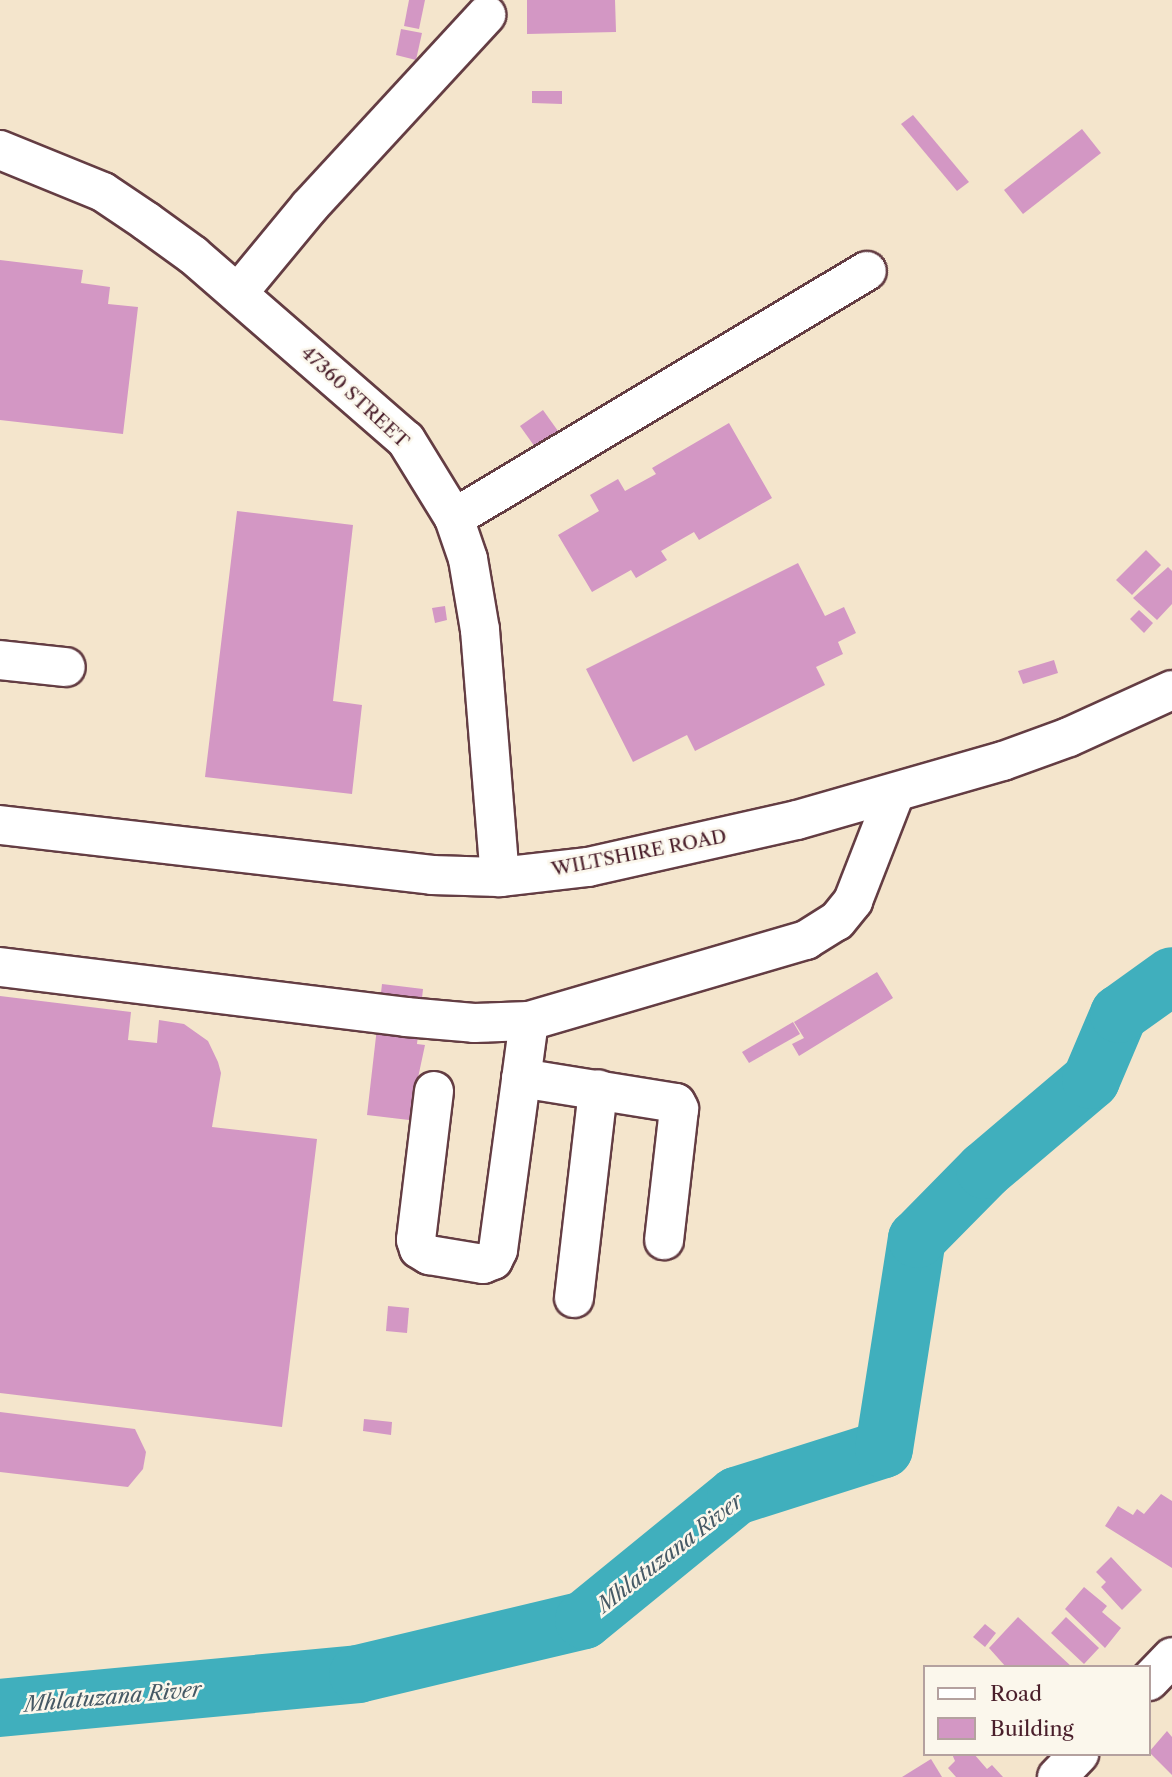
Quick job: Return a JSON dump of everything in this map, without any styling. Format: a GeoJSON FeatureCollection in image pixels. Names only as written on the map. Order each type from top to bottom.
{"type":"FeatureCollection","features":[{"type":"Feature","properties":{"kind":"street"},"geometry":{"type":"LineString","coordinates":[[238,293],[378,130],[486,15]]}},
{"type":"Feature","properties":{"kind":"street","name":"47360 STREET"},"geometry":{"type":"LineString","coordinates":[[0,150],[103,192],[193,255],[406,440],[454,518],[468,559],[480,630],[500,877]]}},
{"type":"Feature","properties":{"kind":"street"},"geometry":{"type":"LineString","coordinates":[[454,518],[867,271]]}},
{"type":"Feature","properties":{"kind":"street"},"geometry":{"type":"LineString","coordinates":[[0,660],[66,667]]}},
{"type":"Feature","properties":{"kind":"street","name":"WILTSHIRE ROAD"},"geometry":{"type":"LineString","coordinates":[[0,825],[358,869],[500,877],[588,867],[664,852],[895,793],[1069,737],[1172,690]]}},
{"type":"Feature","properties":{"kind":"street"},"geometry":{"type":"LineString","coordinates":[[0,967],[406,1017],[474,1023],[529,1021],[806,940],[837,921],[853,901],[895,793]]}},
{"type":"Feature","properties":{"kind":"street"},"geometry":{"type":"LineString","coordinates":[[434,1091],[416,1240],[419,1249],[429,1255],[483,1264],[493,1260],[498,1250],[529,1021]]}},
{"type":"Feature","properties":{"kind":"street"},"geometry":{"type":"LineString","coordinates":[[521,1078],[667,1098],[679,1109],[664,1240]]}},
{"type":"Feature","properties":{"kind":"street"},"geometry":{"type":"LineString","coordinates":[[574,1297],[598,1089]]}},
{"type":"Feature","properties":{"kind":"street"},"geometry":{"type":"LineString","coordinates":[[1151,1679],[1172,1657]]}},
{"type":"Feature","properties":{"kind":"street"},"geometry":{"type":"LineString","coordinates":[[1057,1777],[1077,1756]]}},
{"type":"Feature","properties":{"kind":"building"},"geometry":{"type":"Polygon","coordinates":[[[409,0],[425,0],[419,29],[404,26],[409,0]]]}},
{"type":"Feature","properties":{"kind":"building"},"geometry":{"type":"Polygon","coordinates":[[[527,0],[615,0],[616,32],[527,34],[527,0]]]}},
{"type":"Feature","properties":{"kind":"building"},"geometry":{"type":"Polygon","coordinates":[[[401,29],[422,33],[416,60],[396,55],[401,29]]]}},
{"type":"Feature","properties":{"kind":"building"},"geometry":{"type":"Polygon","coordinates":[[[532,91],[562,91],[562,104],[532,103],[532,91]]]}},
{"type":"Feature","properties":{"kind":"building"},"geometry":{"type":"Polygon","coordinates":[[[913,115],[969,182],[957,191],[901,124],[913,115]]]}},
{"type":"Feature","properties":{"kind":"building"},"geometry":{"type":"Polygon","coordinates":[[[1082,129],[1101,153],[1023,214],[1004,190],[1082,129]]]}},
{"type":"Feature","properties":{"kind":"building"},"geometry":{"type":"Polygon","coordinates":[[[0,260],[83,270],[81,283],[110,287],[108,304],[138,307],[123,434],[0,420],[0,260]]]}},
{"type":"Feature","properties":{"kind":"building"},"geometry":{"type":"Polygon","coordinates":[[[543,410],[558,431],[535,447],[520,426],[543,410]]]}},
{"type":"Feature","properties":{"kind":"building"},"geometry":{"type":"Polygon","coordinates":[[[729,423],[772,498],[699,540],[694,532],[661,551],[667,560],[636,578],[631,570],[592,592],[558,535],[599,511],[590,495],[618,479],[625,491],[656,474],[652,468],[729,423]]]}},
{"type":"Feature","properties":{"kind":"building"},"geometry":{"type":"Polygon","coordinates":[[[237,511],[353,525],[333,701],[362,705],[352,794],[205,777],[237,511]]]}},
{"type":"Feature","properties":{"kind":"building"},"geometry":{"type":"Polygon","coordinates":[[[1146,550],[1161,565],[1132,595],[1116,580],[1146,550]]]}},
{"type":"Feature","properties":{"kind":"building"},"geometry":{"type":"Polygon","coordinates":[[[798,563],[825,616],[844,607],[856,633],[838,642],[843,654],[816,667],[825,685],[695,751],[687,735],[633,762],[586,669],[798,563]]]}},
{"type":"Feature","properties":{"kind":"building"},"geometry":{"type":"Polygon","coordinates":[[[1168,567],[1172,571],[1172,604],[1157,620],[1133,598],[1168,567]]]}},
{"type":"Feature","properties":{"kind":"building"},"geometry":{"type":"Polygon","coordinates":[[[445,606],[447,620],[435,623],[432,608],[445,606]]]}},
{"type":"Feature","properties":{"kind":"building"},"geometry":{"type":"Polygon","coordinates":[[[1139,610],[1153,623],[1144,633],[1130,619],[1139,610]]]}},
{"type":"Feature","properties":{"kind":"building"},"geometry":{"type":"Polygon","coordinates":[[[1054,660],[1058,673],[1023,684],[1018,671],[1054,660]]]}},
{"type":"Feature","properties":{"kind":"building"},"geometry":{"type":"Polygon","coordinates":[[[877,972],[893,998],[799,1056],[792,1044],[804,1038],[794,1022],[877,972]]]}},
{"type":"Feature","properties":{"kind":"building"},"geometry":{"type":"Polygon","coordinates":[[[382,984],[423,989],[417,1044],[425,1045],[409,1120],[367,1115],[382,984]]]}},
{"type":"Feature","properties":{"kind":"building"},"geometry":{"type":"Polygon","coordinates":[[[0,996],[131,1012],[128,1040],[157,1043],[159,1020],[184,1024],[208,1041],[221,1073],[212,1127],[317,1139],[282,1427],[0,1393],[0,996]]]}},
{"type":"Feature","properties":{"kind":"building"},"geometry":{"type":"Polygon","coordinates":[[[793,1022],[800,1034],[749,1063],[742,1052],[793,1022]]]}},
{"type":"Feature","properties":{"kind":"building"},"geometry":{"type":"Polygon","coordinates":[[[388,1306],[409,1308],[407,1333],[386,1331],[388,1306]]]}},
{"type":"Feature","properties":{"kind":"building"},"geometry":{"type":"Polygon","coordinates":[[[0,1412],[135,1429],[146,1452],[143,1469],[128,1487],[0,1472],[0,1412]]]}},
{"type":"Feature","properties":{"kind":"building"},"geometry":{"type":"Polygon","coordinates":[[[364,1419],[392,1422],[391,1435],[363,1431],[364,1419]]]}},
{"type":"Feature","properties":{"kind":"building"},"geometry":{"type":"Polygon","coordinates":[[[1161,1494],[1172,1501],[1172,1568],[1105,1526],[1118,1506],[1133,1515],[1137,1509],[1144,1514],[1161,1494]]]}},
{"type":"Feature","properties":{"kind":"building"},"geometry":{"type":"Polygon","coordinates":[[[1111,1557],[1142,1590],[1122,1610],[1101,1587],[1106,1582],[1096,1572],[1111,1557]]]}},
{"type":"Feature","properties":{"kind":"building"},"geometry":{"type":"Polygon","coordinates":[[[1084,1587],[1107,1606],[1102,1612],[1121,1628],[1105,1648],[1065,1609],[1084,1587]]]}},
{"type":"Feature","properties":{"kind":"building"},"geometry":{"type":"Polygon","coordinates":[[[1018,1617],[1070,1665],[1004,1665],[989,1648],[1018,1617]]]}},
{"type":"Feature","properties":{"kind":"building"},"geometry":{"type":"Polygon","coordinates":[[[1066,1617],[1099,1648],[1084,1664],[1051,1633],[1066,1617]]]}},
{"type":"Feature","properties":{"kind":"building"},"geometry":{"type":"Polygon","coordinates":[[[985,1624],[996,1633],[985,1647],[973,1637],[985,1624]]]}},
{"type":"Feature","properties":{"kind":"building"},"geometry":{"type":"Polygon","coordinates":[[[1167,1731],[1172,1737],[1172,1775],[1151,1754],[1151,1750],[1167,1731]]]}},
{"type":"Feature","properties":{"kind":"building"},"geometry":{"type":"Polygon","coordinates":[[[953,1756],[976,1756],[987,1769],[992,1765],[1003,1777],[956,1777],[948,1768],[955,1761],[953,1756]]]}},
{"type":"Feature","properties":{"kind":"building"},"geometry":{"type":"Polygon","coordinates":[[[931,1759],[942,1777],[902,1777],[931,1759]]]}},
{"type":"Feature","properties":{"kind":"waterway","name":"Mhlatuzana River"},"geometry":{"type":"LineString","coordinates":[[0,1708],[358,1674],[584,1620],[736,1496],[884,1449],[917,1239],[985,1170],[1091,1080],[1119,1014],[1172,976]]}}]}
